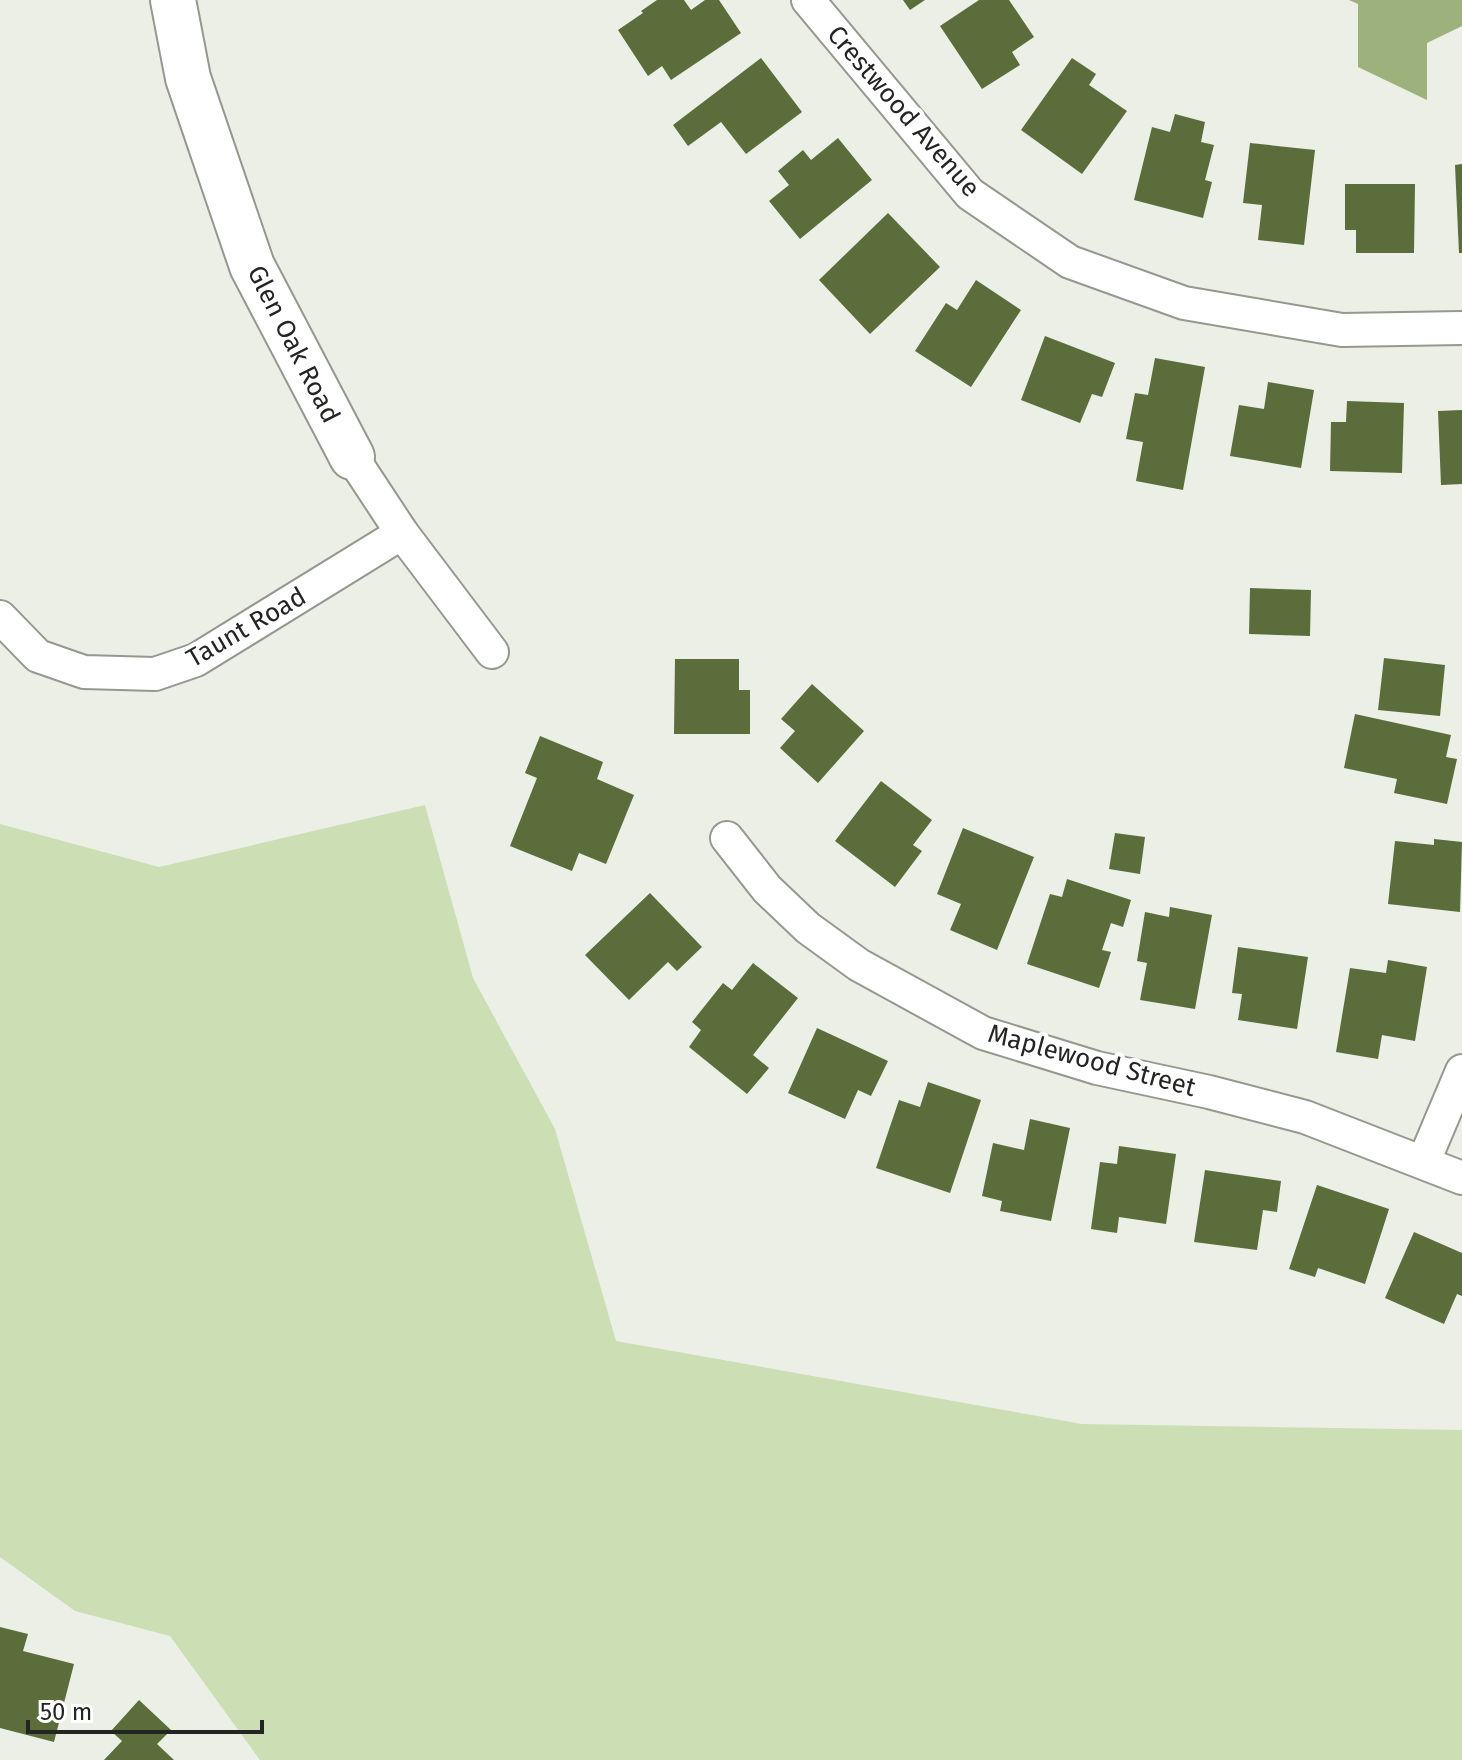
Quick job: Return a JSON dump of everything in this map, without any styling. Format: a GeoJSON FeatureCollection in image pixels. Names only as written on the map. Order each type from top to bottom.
{"type":"FeatureCollection","features":[{"type":"Feature","properties":{"kind":"street","name":"Glen Oak Road"},"geometry":{"type":"LineString","coordinates":[[173,0],[188,78],[252,266],[352,457],[402,533],[492,652]]}},
{"type":"Feature","properties":{"kind":"street","name":"Crestwood Avenue"},"geometry":{"type":"LineString","coordinates":[[808,0],[970,194],[1070,262],[1184,303],[1328,328],[1462,328]]}},
{"type":"Feature","properties":{"kind":"street","name":"Taunt Road"},"geometry":{"type":"LineString","coordinates":[[0,617],[38,656],[84,672],[155,674],[196,660],[402,533]]}},
{"type":"Feature","properties":{"kind":"street","name":"Maplewood Street"},"geometry":{"type":"LineString","coordinates":[[727,838],[767,889],[808,928],[859,965],[983,1033],[1097,1068],[1305,1117],[1462,1178]]}},
{"type":"Feature","properties":{"kind":"street"},"geometry":{"type":"LineString","coordinates":[[1424,1161],[1462,1071]]}},
{"type":"Feature","properties":{"kind":"green space"},"geometry":{"type":"Polygon","coordinates":[[[1349,0],[1462,0],[1462,26],[1427,43],[1427,100],[1358,67],[1358,4],[1349,0]]]}},
{"type":"Feature","properties":{"kind":"green space"},"geometry":{"type":"Polygon","coordinates":[[[425,805],[473,978],[555,1129],[616,1341],[1082,1424],[1462,1430],[1462,1760],[260,1760],[170,1636],[75,1611],[0,1557],[0,824],[159,867],[425,805]]]}},
{"type":"Feature","properties":{"kind":"building"},"geometry":{"type":"Polygon","coordinates":[[[657,0],[684,0],[691,10],[705,0],[719,0],[741,33],[671,80],[662,66],[648,76],[618,30],[657,0]]]}},
{"type":"Feature","properties":{"kind":"building"},"geometry":{"type":"Polygon","coordinates":[[[903,0],[925,0],[910,10],[903,0]]]}},
{"type":"Feature","properties":{"kind":"building"},"geometry":{"type":"Polygon","coordinates":[[[979,0],[1009,0],[1034,37],[1012,52],[1020,65],[982,89],[940,26],[979,0]]]}},
{"type":"Feature","properties":{"kind":"building"},"geometry":{"type":"Polygon","coordinates":[[[761,58],[802,112],[746,154],[721,122],[688,146],[673,125],[761,58]]]}},
{"type":"Feature","properties":{"kind":"building"},"geometry":{"type":"Polygon","coordinates":[[[1072,58],[1096,74],[1089,85],[1127,111],[1082,174],[1021,130],[1072,58]]]}},
{"type":"Feature","properties":{"kind":"building"},"geometry":{"type":"Polygon","coordinates":[[[1175,114],[1205,122],[1201,142],[1214,145],[1205,180],[1212,182],[1203,218],[1134,200],[1152,127],[1170,132],[1175,114]]]}},
{"type":"Feature","properties":{"kind":"building"},"geometry":{"type":"Polygon","coordinates":[[[838,138],[872,180],[800,239],[769,201],[789,185],[778,171],[803,150],[811,160],[838,138]]]}},
{"type":"Feature","properties":{"kind":"building"},"geometry":{"type":"Polygon","coordinates":[[[1250,143],[1315,150],[1304,245],[1258,240],[1262,205],[1243,203],[1250,143]]]}},
{"type":"Feature","properties":{"kind":"building"},"geometry":{"type":"Polygon","coordinates":[[[1462,164],[1462,253],[1459,253],[1455,165],[1462,164]]]}},
{"type":"Feature","properties":{"kind":"building"},"geometry":{"type":"Polygon","coordinates":[[[1345,184],[1415,184],[1414,253],[1356,253],[1356,230],[1345,230],[1345,184]]]}},
{"type":"Feature","properties":{"kind":"building"},"geometry":{"type":"Polygon","coordinates":[[[888,213],[940,267],[870,334],[819,280],[888,213]]]}},
{"type":"Feature","properties":{"kind":"building"},"geometry":{"type":"Polygon","coordinates":[[[976,280],[1021,310],[971,387],[915,351],[946,303],[957,310],[976,280]]]}},
{"type":"Feature","properties":{"kind":"building"},"geometry":{"type":"Polygon","coordinates":[[[1045,336],[1115,363],[1102,397],[1092,394],[1080,423],[1021,400],[1045,336]]]}},
{"type":"Feature","properties":{"kind":"building"},"geometry":{"type":"Polygon","coordinates":[[[1155,358],[1205,367],[1183,490],[1136,481],[1143,442],[1126,439],[1135,393],[1148,395],[1155,358]]]}},
{"type":"Feature","properties":{"kind":"building"},"geometry":{"type":"Polygon","coordinates":[[[1268,382],[1314,390],[1301,468],[1230,456],[1239,405],[1264,409],[1268,382]]]}},
{"type":"Feature","properties":{"kind":"building"},"geometry":{"type":"Polygon","coordinates":[[[1347,401],[1404,403],[1402,473],[1330,471],[1331,422],[1346,422],[1347,401]]]}},
{"type":"Feature","properties":{"kind":"building"},"geometry":{"type":"Polygon","coordinates":[[[1462,410],[1462,484],[1441,485],[1438,411],[1462,410]]]}},
{"type":"Feature","properties":{"kind":"building"},"geometry":{"type":"Polygon","coordinates":[[[1250,588],[1311,590],[1310,636],[1249,634],[1250,588]]]}},
{"type":"Feature","properties":{"kind":"building"},"geometry":{"type":"Polygon","coordinates":[[[1384,658],[1445,665],[1440,716],[1378,710],[1384,658]]]}},
{"type":"Feature","properties":{"kind":"building"},"geometry":{"type":"Polygon","coordinates":[[[675,659],[739,659],[739,690],[750,690],[750,734],[674,734],[675,659]]]}},
{"type":"Feature","properties":{"kind":"building"},"geometry":{"type":"Polygon","coordinates":[[[812,684],[864,731],[818,783],[780,748],[795,731],[781,719],[812,684]]]}},
{"type":"Feature","properties":{"kind":"building"},"geometry":{"type":"Polygon","coordinates":[[[1355,714],[1451,735],[1446,757],[1457,759],[1447,804],[1394,793],[1397,779],[1344,768],[1355,714]]]}},
{"type":"Feature","properties":{"kind":"building"},"geometry":{"type":"Polygon","coordinates":[[[540,736],[603,762],[597,779],[634,795],[606,864],[579,853],[572,871],[510,846],[537,778],[525,773],[540,736]]]}},
{"type":"Feature","properties":{"kind":"building"},"geometry":{"type":"Polygon","coordinates":[[[881,781],[932,820],[913,845],[922,851],[895,887],[835,841],[881,781]]]}},
{"type":"Feature","properties":{"kind":"building"},"geometry":{"type":"Polygon","coordinates":[[[963,828],[1034,857],[997,950],[950,930],[961,904],[937,894],[963,828]]]}},
{"type":"Feature","properties":{"kind":"building"},"geometry":{"type":"Polygon","coordinates":[[[1115,833],[1145,837],[1140,874],[1109,869],[1115,833]]]}},
{"type":"Feature","properties":{"kind":"building"},"geometry":{"type":"Polygon","coordinates":[[[1434,839],[1462,842],[1460,912],[1388,904],[1395,841],[1434,845],[1434,839]]]}},
{"type":"Feature","properties":{"kind":"building"},"geometry":{"type":"Polygon","coordinates":[[[1067,879],[1131,900],[1123,927],[1111,923],[1102,950],[1111,952],[1099,988],[1027,964],[1050,894],[1062,897],[1067,879]]]}},
{"type":"Feature","properties":{"kind":"building"},"geometry":{"type":"Polygon","coordinates":[[[650,893],[702,947],[677,971],[668,962],[629,1000],[585,955],[650,893]]]}},
{"type":"Feature","properties":{"kind":"building"},"geometry":{"type":"Polygon","coordinates":[[[1170,907],[1212,915],[1195,1009],[1140,1000],[1147,963],[1137,961],[1145,912],[1169,917],[1170,907]]]}},
{"type":"Feature","properties":{"kind":"building"},"geometry":{"type":"Polygon","coordinates":[[[1238,947],[1308,957],[1297,1029],[1238,1020],[1242,994],[1232,993],[1238,947]]]}},
{"type":"Feature","properties":{"kind":"building"},"geometry":{"type":"Polygon","coordinates":[[[1388,960],[1427,967],[1415,1041],[1382,1035],[1378,1059],[1336,1052],[1350,968],[1386,973],[1388,960]]]}},
{"type":"Feature","properties":{"kind":"building"},"geometry":{"type":"Polygon","coordinates":[[[753,963],[798,998],[753,1055],[769,1068],[747,1094],[689,1047],[701,1030],[692,1022],[723,983],[732,990],[753,963]]]}},
{"type":"Feature","properties":{"kind":"building"},"geometry":{"type":"Polygon","coordinates":[[[817,1028],[888,1061],[871,1096],[858,1090],[845,1119],[788,1093],[817,1028]]]}},
{"type":"Feature","properties":{"kind":"building"},"geometry":{"type":"Polygon","coordinates":[[[928,1082],[981,1100],[950,1193],[876,1168],[899,1100],[920,1107],[928,1082]]]}},
{"type":"Feature","properties":{"kind":"building"},"geometry":{"type":"Polygon","coordinates":[[[1030,1119],[1070,1128],[1051,1221],[1000,1211],[1002,1201],[982,1196],[993,1143],[1024,1150],[1030,1119]]]}},
{"type":"Feature","properties":{"kind":"building"},"geometry":{"type":"Polygon","coordinates":[[[1119,1146],[1176,1154],[1166,1224],[1119,1217],[1117,1233],[1091,1229],[1100,1162],[1117,1164],[1119,1146]]]}},
{"type":"Feature","properties":{"kind":"building"},"geometry":{"type":"Polygon","coordinates":[[[1205,1170],[1281,1181],[1277,1212],[1263,1210],[1257,1250],[1194,1242],[1205,1170]]]}},
{"type":"Feature","properties":{"kind":"building"},"geometry":{"type":"Polygon","coordinates":[[[1317,1185],[1389,1209],[1365,1284],[1318,1268],[1315,1277],[1289,1269],[1317,1185]]]}},
{"type":"Feature","properties":{"kind":"building"},"geometry":{"type":"Polygon","coordinates":[[[1414,1232],[1462,1253],[1462,1296],[1457,1294],[1444,1324],[1385,1298],[1414,1232]]]}},
{"type":"Feature","properties":{"kind":"building"},"geometry":{"type":"Polygon","coordinates":[[[0,1627],[28,1634],[23,1651],[74,1664],[54,1742],[0,1728],[0,1627]]]}},
{"type":"Feature","properties":{"kind":"building"},"geometry":{"type":"Polygon","coordinates":[[[139,1700],[171,1730],[157,1744],[174,1760],[104,1760],[122,1741],[111,1731],[139,1700]]]}}]}
